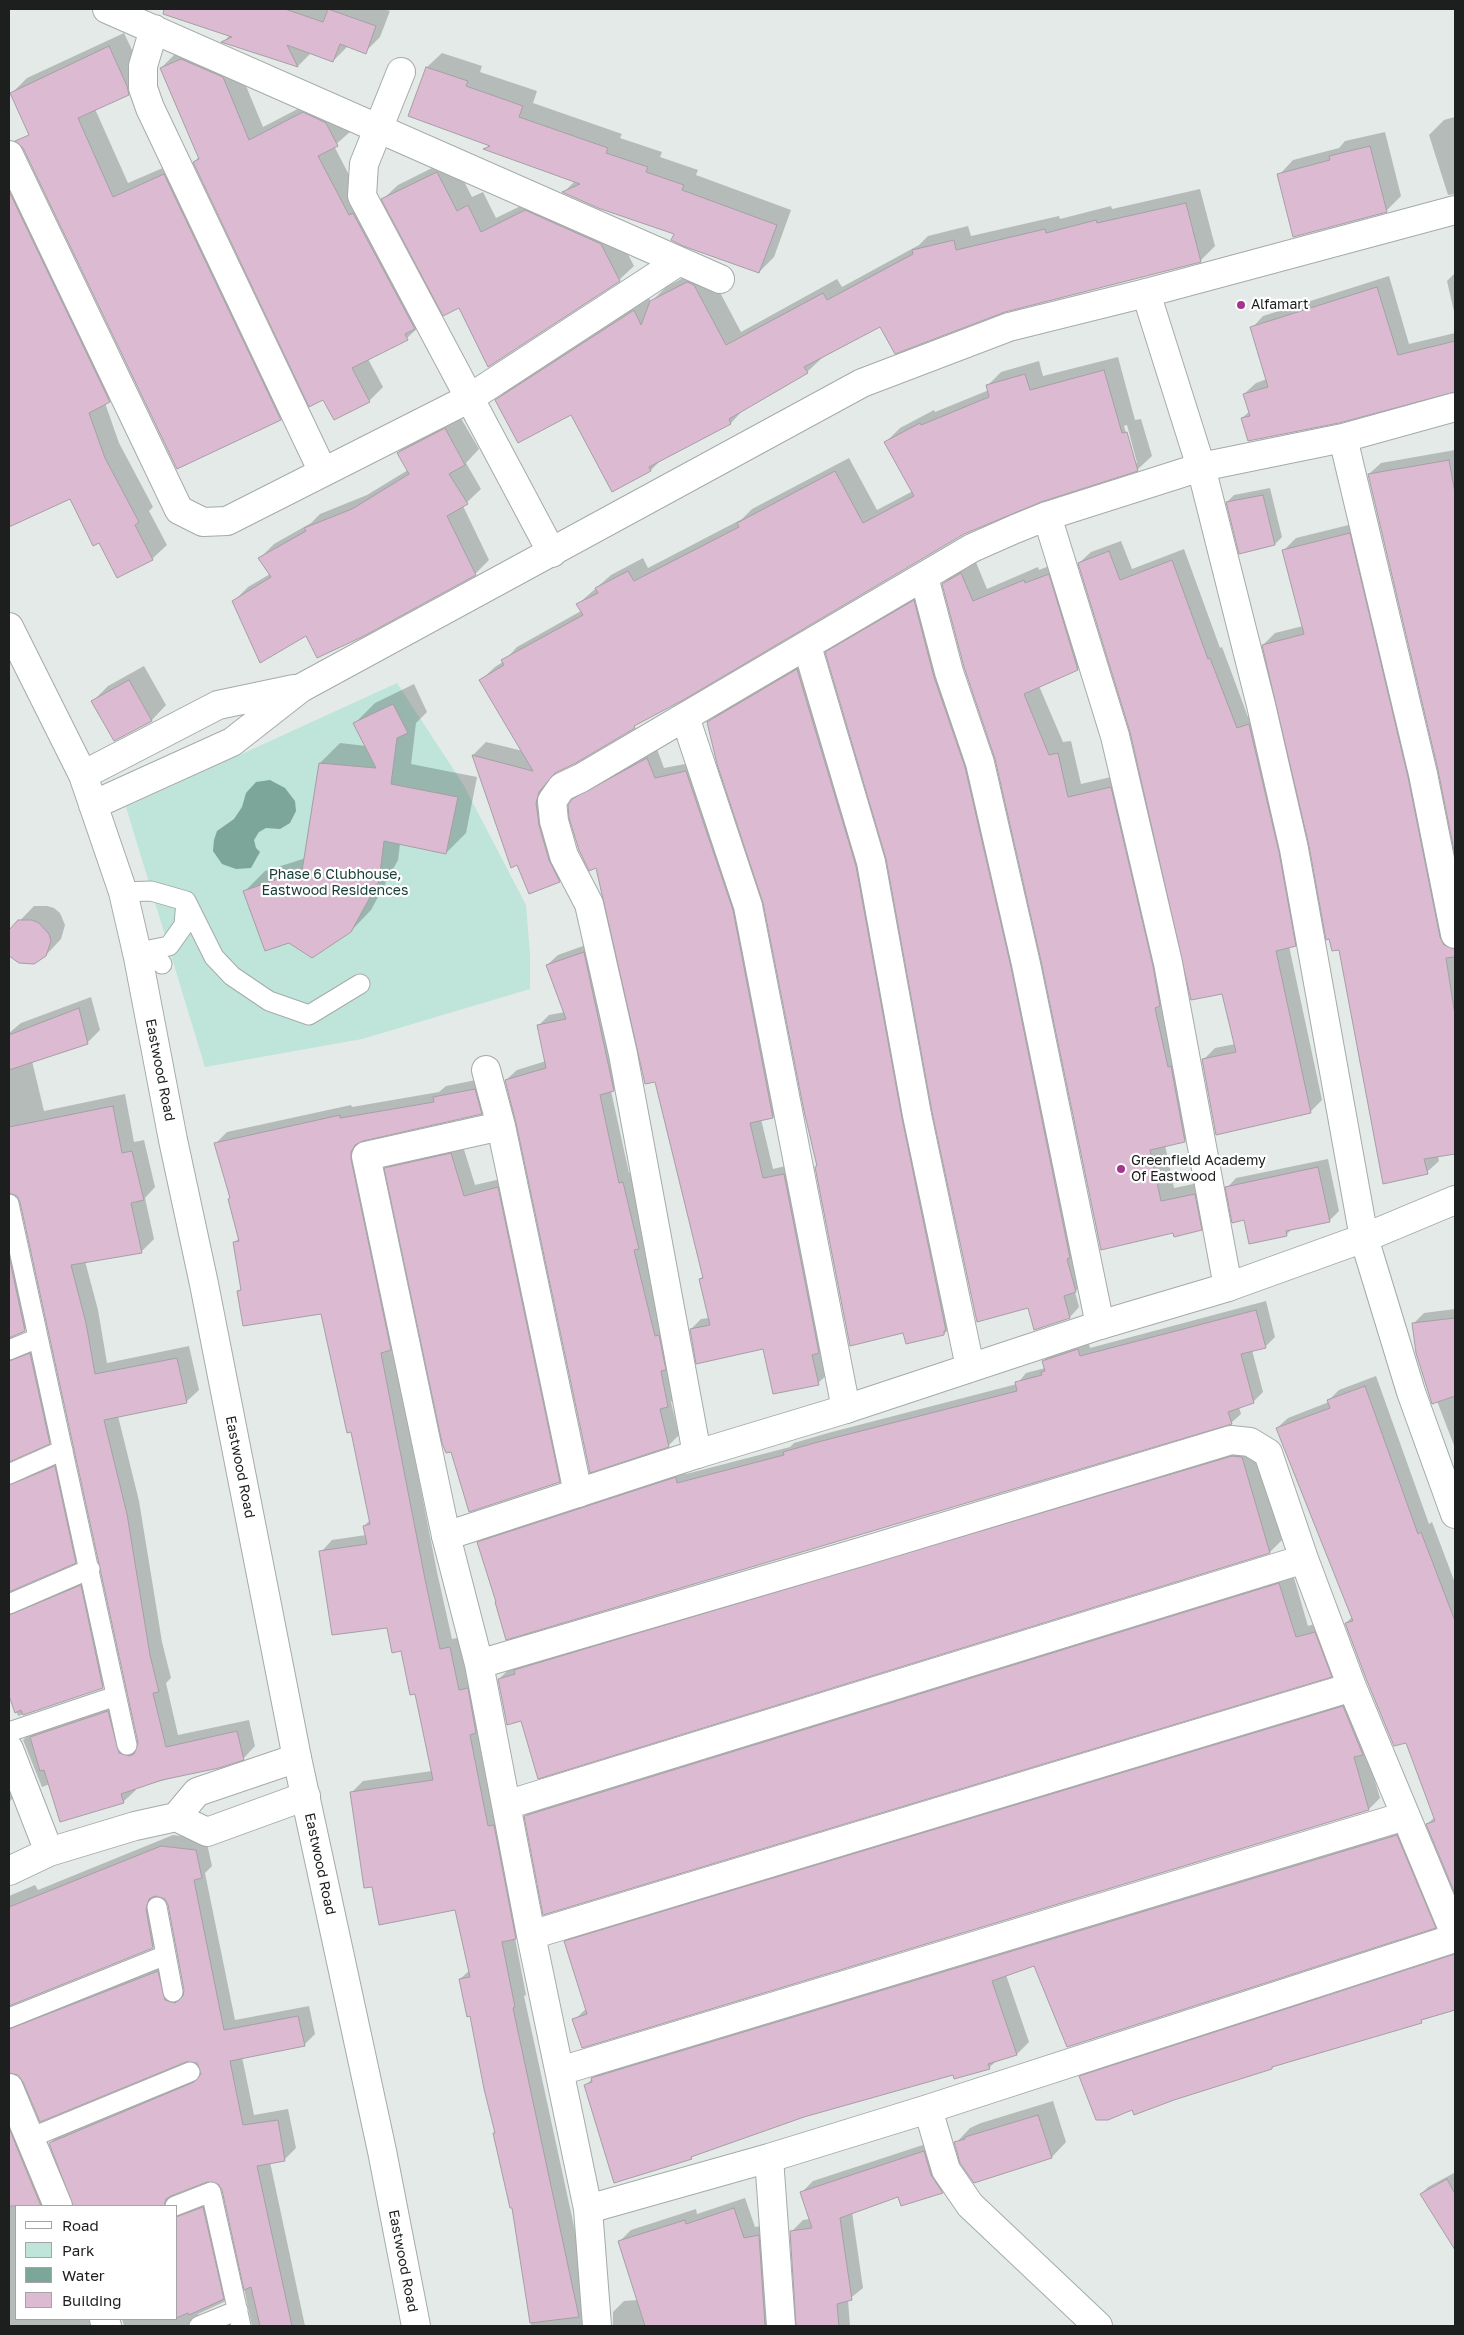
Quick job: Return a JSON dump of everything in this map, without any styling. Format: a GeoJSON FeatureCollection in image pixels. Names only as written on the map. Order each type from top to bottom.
{"type":"FeatureCollection","features":[{"type":"Feature","properties":{"kind":"street"},"geometry":{"type":"LineString","coordinates":[[107,9],[720,279]]}},
{"type":"Feature","properties":{"kind":"street"},"geometry":{"type":"LineString","coordinates":[[154,29],[143,66],[143,88],[323,472]]}},
{"type":"Feature","properties":{"kind":"street"},"geometry":{"type":"LineString","coordinates":[[401,72],[376,129],[364,164],[362,196],[468,399],[552,552]]}},
{"type":"Feature","properties":{"kind":"street"},"geometry":{"type":"LineString","coordinates":[[9,155],[179,510],[203,522],[227,521],[468,399],[678,262]]}},
{"type":"Feature","properties":{"kind":"street"},"geometry":{"type":"LineString","coordinates":[[94,805],[232,742],[301,688],[862,383],[1008,327],[1146,293],[1455,210]]}},
{"type":"Feature","properties":{"kind":"street"},"geometry":{"type":"LineString","coordinates":[[1146,293],[1200,467],[1261,705],[1294,849],[1364,1238],[1411,1392],[1455,1514]]}},
{"type":"Feature","properties":{"kind":"street"},"geometry":{"type":"LineString","coordinates":[[697,1454],[623,1054],[589,904],[564,856],[554,821],[552,801],[562,787],[581,778],[808,646],[972,548],[1047,516],[1200,467],[1344,438],[1455,407]]}},
{"type":"Feature","properties":{"kind":"street"},"geometry":{"type":"LineString","coordinates":[[1344,438],[1423,774],[1455,934]]}},
{"type":"Feature","properties":{"kind":"street"},"geometry":{"type":"LineString","coordinates":[[1047,516],[1115,736],[1168,963],[1228,1288]]}},
{"type":"Feature","properties":{"kind":"street"},"geometry":{"type":"LineString","coordinates":[[924,577],[949,672],[980,763],[1026,964],[1100,1325]]}},
{"type":"Feature","properties":{"kind":"street","name":"Eastwood Road"},"geometry":{"type":"LineString","coordinates":[[9,627],[83,775],[123,892],[138,957],[173,1140],[206,1294],[297,1758],[384,2160],[416,2326]]}},
{"type":"Feature","properties":{"kind":"street"},"geometry":{"type":"LineString","coordinates":[[808,646],[870,862],[917,1115],[970,1367]]}},
{"type":"Feature","properties":{"kind":"street"},"geometry":{"type":"LineString","coordinates":[[83,775],[218,706],[301,688]]}},
{"type":"Feature","properties":{"kind":"street"},"geometry":{"type":"LineString","coordinates":[[686,717],[748,906],[846,1409]]}},
{"type":"Feature","properties":{"kind":"street"},"geometry":{"type":"LineString","coordinates":[[486,1070],[501,1126],[578,1493]]}},
{"type":"Feature","properties":{"kind":"street"},"geometry":{"type":"LineString","coordinates":[[501,1126],[366,1156],[446,1536],[479,1664],[531,1935],[588,2209],[597,2326]]}},
{"type":"Feature","properties":{"kind":"street"},"geometry":{"type":"LineString","coordinates":[[446,1536],[697,1454],[846,1409],[1100,1325],[1228,1288],[1364,1238],[1455,1200]]}},
{"type":"Feature","properties":{"kind":"street"},"geometry":{"type":"LineString","coordinates":[[479,1664],[864,1551],[1231,1440],[1250,1442],[1268,1453],[1304,1559],[1352,1687],[1455,1936],[928,2110],[769,2158],[588,2209]]}},
{"type":"Feature","properties":{"kind":"street"},"geometry":{"type":"LineString","coordinates":[[506,1805],[1304,1559]]}},
{"type":"Feature","properties":{"kind":"street"},"geometry":{"type":"LineString","coordinates":[[531,1935],[1352,1687]]}},
{"type":"Feature","properties":{"kind":"street"},"geometry":{"type":"LineString","coordinates":[[9,1749],[49,1852]]}},
{"type":"Feature","properties":{"kind":"street"},"geometry":{"type":"LineString","coordinates":[[9,1871],[49,1852],[135,1826],[176,1817],[198,1792],[297,1758]]}},
{"type":"Feature","properties":{"kind":"street"},"geometry":{"type":"LineString","coordinates":[[176,1817],[206,1832],[306,1796]]}},
{"type":"Feature","properties":{"kind":"street"},"geometry":{"type":"LineString","coordinates":[[560,2071],[1405,1816]]}},
{"type":"Feature","properties":{"kind":"street"},"geometry":{"type":"LineString","coordinates":[[9,2088],[58,2205]]}},
{"type":"Feature","properties":{"kind":"street"},"geometry":{"type":"LineString","coordinates":[[928,2110],[946,2170],[970,2204],[1098,2326]]}},
{"type":"Feature","properties":{"kind":"street"},"geometry":{"type":"LineString","coordinates":[[769,2158],[781,2326]]}},
{"type":"Feature","properties":{"kind":"lane"},"geometry":{"type":"LineString","coordinates":[[123,892],[152,890],[186,901],[214,957],[232,976],[269,1001],[309,1015],[360,984]]}},
{"type":"Feature","properties":{"kind":"lane"},"geometry":{"type":"LineString","coordinates":[[162,964],[149,950],[169,946],[184,925],[186,901]]}},
{"type":"Feature","properties":{"kind":"lane"},"geometry":{"type":"LineString","coordinates":[[9,1206],[128,1745]]}},
{"type":"Feature","properties":{"kind":"lane"},"geometry":{"type":"LineString","coordinates":[[9,1350],[38,1338]]}},
{"type":"Feature","properties":{"kind":"lane"},"geometry":{"type":"LineString","coordinates":[[9,1474],[63,1450]]}},
{"type":"Feature","properties":{"kind":"lane"},"geometry":{"type":"LineString","coordinates":[[9,1604],[90,1569]]}},
{"type":"Feature","properties":{"kind":"lane"},"geometry":{"type":"LineString","coordinates":[[9,1732],[116,1696]]}},
{"type":"Feature","properties":{"kind":"lane"},"geometry":{"type":"LineString","coordinates":[[157,1907],[173,1992]]}},
{"type":"Feature","properties":{"kind":"lane"},"geometry":{"type":"LineString","coordinates":[[9,2018],[166,1955]]}},
{"type":"Feature","properties":{"kind":"lane"},"geometry":{"type":"LineString","coordinates":[[30,2138],[190,2072]]}},
{"type":"Feature","properties":{"kind":"lane"},"geometry":{"type":"LineString","coordinates":[[178,2205],[211,2192],[239,2318],[199,2326]]}},
{"type":"Feature","properties":{"kind":"green space","name":"Phase 6 Clubhouse, Eastwood Residences"},"geometry":{"type":"Polygon","coordinates":[[[397,683],[463,784],[526,905],[530,955],[530,989],[362,1039],[205,1067],[126,807],[397,683]]]}},
{"type":"Feature","properties":{"kind":"water"},"geometry":{"type":"Polygon","coordinates":[[[270,780],[285,788],[295,801],[296,811],[290,823],[280,829],[266,828],[259,832],[254,840],[256,848],[260,852],[251,868],[236,869],[222,864],[213,851],[217,831],[234,819],[242,807],[246,793],[256,782],[270,780]]]}},
{"type":"Feature","properties":{"kind":"building"},"geometry":{"type":"Polygon","coordinates":[[[164,9],[285,9],[323,22],[328,9],[376,26],[366,54],[340,44],[333,62],[287,45],[298,67],[221,42],[232,37],[163,14],[164,9]]]}},
{"type":"Feature","properties":{"kind":"building"},"geometry":{"type":"Polygon","coordinates":[[[109,46],[127,86],[129,95],[78,118],[113,197],[164,174],[281,420],[177,469],[23,148],[15,141],[29,135],[10,93],[109,46]]]}},
{"type":"Feature","properties":{"kind":"building"},"geometry":{"type":"Polygon","coordinates":[[[181,59],[223,77],[249,140],[303,112],[326,123],[338,146],[318,156],[349,215],[353,213],[415,329],[405,334],[408,340],[352,368],[370,402],[334,420],[323,400],[309,407],[193,162],[199,159],[160,68],[181,59]]]}},
{"type":"Feature","properties":{"kind":"building"},"geometry":{"type":"Polygon","coordinates":[[[426,67],[468,81],[466,86],[523,106],[519,117],[608,148],[606,153],[648,167],[646,172],[684,185],[682,190],[777,225],[759,273],[683,246],[671,240],[674,234],[598,208],[562,192],[580,184],[483,149],[490,146],[408,116],[426,67]]]}},
{"type":"Feature","properties":{"kind":"building"},"geometry":{"type":"Polygon","coordinates":[[[1370,146],[1387,212],[1293,237],[1277,174],[1330,160],[1329,156],[1370,146]]]}},
{"type":"Feature","properties":{"kind":"building"},"geometry":{"type":"Polygon","coordinates":[[[437,172],[457,211],[468,205],[481,232],[525,210],[601,244],[620,281],[488,367],[459,308],[443,316],[381,199],[437,172]]]}},
{"type":"Feature","properties":{"kind":"building"},"geometry":{"type":"Polygon","coordinates":[[[9,191],[110,402],[89,413],[105,458],[139,522],[135,525],[153,560],[117,578],[99,543],[93,546],[70,499],[9,527],[9,191]]]}},
{"type":"Feature","properties":{"kind":"building"},"geometry":{"type":"Polygon","coordinates":[[[1186,203],[1201,262],[1005,312],[895,354],[880,327],[804,367],[808,373],[729,419],[731,424],[649,467],[651,471],[612,492],[571,415],[518,443],[495,400],[634,310],[641,325],[650,301],[687,282],[694,285],[726,345],[823,293],[827,300],[913,254],[912,250],[954,240],[956,250],[1045,229],[1046,233],[1096,220],[1097,223],[1186,203]]]}},
{"type":"Feature","properties":{"kind":"building"},"geometry":{"type":"Polygon","coordinates":[[[1377,287],[1398,355],[1455,341],[1455,392],[1339,423],[1248,441],[1241,418],[1250,416],[1243,394],[1268,387],[1250,327],[1377,287]]]}},
{"type":"Feature","properties":{"kind":"building"},"geometry":{"type":"Polygon","coordinates":[[[1104,370],[1122,433],[1127,432],[1138,471],[1041,502],[964,534],[685,699],[634,726],[635,728],[574,764],[555,773],[539,792],[536,803],[539,825],[549,860],[560,882],[529,894],[517,865],[511,868],[472,755],[533,771],[479,680],[504,665],[501,660],[583,615],[576,604],[598,593],[595,588],[628,571],[634,581],[739,527],[737,523],[835,471],[863,523],[914,496],[884,442],[920,423],[921,425],[989,397],[986,385],[1025,374],[1030,390],[1104,370]]]}},
{"type":"Feature","properties":{"kind":"building"},"geometry":{"type":"Polygon","coordinates":[[[445,428],[465,465],[449,474],[468,504],[447,516],[476,575],[364,636],[317,658],[306,636],[260,663],[232,601],[271,577],[258,558],[306,531],[304,528],[352,509],[409,474],[397,453],[445,428]]]}},
{"type":"Feature","properties":{"kind":"building"},"geometry":{"type":"Polygon","coordinates":[[[1449,460],[1455,493],[1455,856],[1438,770],[1368,474],[1449,460]]]}},
{"type":"Feature","properties":{"kind":"building"},"geometry":{"type":"Polygon","coordinates":[[[1263,495],[1275,545],[1239,554],[1226,502],[1263,495]]]}},
{"type":"Feature","properties":{"kind":"building"},"geometry":{"type":"Polygon","coordinates":[[[1350,533],[1408,777],[1440,937],[1444,945],[1455,949],[1455,957],[1446,958],[1455,1015],[1455,1154],[1424,1159],[1428,1174],[1383,1184],[1339,950],[1332,951],[1329,939],[1326,940],[1309,846],[1262,645],[1304,634],[1282,550],[1350,533]]]}},
{"type":"Feature","properties":{"kind":"building"},"geometry":{"type":"Polygon","coordinates":[[[1109,551],[1120,580],[1172,560],[1208,659],[1210,658],[1237,728],[1249,724],[1279,852],[1296,946],[1276,951],[1311,1113],[1216,1135],[1202,1059],[1236,1052],[1222,994],[1191,1000],[1130,732],[1078,563],[1109,551]]]}},
{"type":"Feature","properties":{"kind":"building"},"geometry":{"type":"Polygon","coordinates":[[[961,573],[973,601],[1024,580],[1025,583],[1049,574],[1078,670],[1024,694],[1049,755],[1058,753],[1068,797],[1111,787],[1153,966],[1160,1006],[1155,1008],[1168,1067],[1171,1066],[1185,1142],[1150,1150],[1161,1201],[1195,1194],[1202,1230],[1174,1237],[1173,1233],[1101,1250],[1041,961],[995,759],[964,667],[942,584],[961,573]]]}},
{"type":"Feature","properties":{"kind":"building"},"geometry":{"type":"Polygon","coordinates":[[[914,600],[934,677],[965,767],[1011,967],[1070,1258],[1067,1259],[1076,1292],[1064,1296],[1070,1318],[1034,1330],[1028,1308],[977,1322],[932,1112],[886,859],[825,652],[914,600]]]}},
{"type":"Feature","properties":{"kind":"building"},"geometry":{"type":"Polygon","coordinates":[[[797,669],[856,866],[902,1118],[946,1331],[944,1331],[944,1335],[906,1344],[903,1333],[850,1346],[815,1167],[817,1166],[804,1111],[763,903],[717,764],[707,722],[797,669]]]}},
{"type":"Feature","properties":{"kind":"building"},"geometry":{"type":"Polygon","coordinates":[[[129,680],[152,721],[114,741],[91,701],[129,680]]]}},
{"type":"Feature","properties":{"kind":"building"},"geometry":{"type":"Polygon","coordinates":[[[393,704],[408,733],[397,738],[391,784],[458,797],[446,854],[384,841],[379,881],[351,932],[312,958],[289,943],[265,951],[243,891],[302,871],[319,763],[376,768],[353,723],[393,704]]]}},
{"type":"Feature","properties":{"kind":"building"},"geometry":{"type":"Polygon","coordinates":[[[647,758],[655,778],[686,771],[733,910],[773,1118],[750,1123],[763,1178],[784,1174],[819,1353],[812,1355],[819,1385],[773,1394],[763,1349],[696,1364],[690,1329],[710,1325],[699,1279],[703,1278],[655,1082],[645,1084],[596,868],[589,871],[579,850],[569,818],[568,805],[572,799],[647,758]]]}},
{"type":"Feature","properties":{"kind":"building"},"geometry":{"type":"Polygon","coordinates":[[[18,920],[32,920],[39,923],[49,934],[51,941],[46,956],[34,964],[19,963],[9,956],[9,930],[18,920]]]}},
{"type":"Feature","properties":{"kind":"building"},"geometry":{"type":"Polygon","coordinates":[[[584,952],[614,1091],[600,1095],[619,1183],[623,1182],[639,1249],[634,1250],[655,1336],[659,1335],[666,1370],[661,1371],[668,1407],[660,1409],[669,1447],[590,1473],[516,1123],[505,1080],[546,1068],[537,1025],[566,1019],[546,965],[584,952]]]}},
{"type":"Feature","properties":{"kind":"building"},"geometry":{"type":"Polygon","coordinates":[[[79,1008],[88,1044],[9,1070],[9,1035],[79,1008]]]}},
{"type":"Feature","properties":{"kind":"building"},"geometry":{"type":"Polygon","coordinates":[[[475,1089],[482,1114],[363,1141],[355,1145],[351,1152],[351,1159],[391,1350],[381,1353],[440,1649],[450,1647],[459,1690],[468,1688],[476,1733],[470,1735],[488,1826],[494,1825],[516,1939],[502,1942],[515,2007],[513,2008],[579,2317],[530,2323],[512,2208],[510,2208],[493,2133],[495,2133],[484,2089],[470,2016],[467,2017],[459,1979],[470,1977],[455,1910],[379,1925],[372,1887],[364,1888],[350,1792],[433,1780],[415,1694],[410,1695],[401,1651],[392,1653],[387,1628],[332,1635],[319,1551],[367,1544],[363,1526],[370,1524],[351,1432],[347,1433],[321,1314],[243,1326],[237,1291],[241,1290],[233,1242],[239,1241],[228,1199],[230,1198],[214,1143],[340,1115],[340,1118],[434,1102],[433,1097],[475,1089]]]}},
{"type":"Feature","properties":{"kind":"building"},"geometry":{"type":"Polygon","coordinates":[[[113,1106],[122,1153],[132,1151],[144,1200],[131,1203],[142,1253],[71,1265],[86,1323],[95,1374],[177,1358],[187,1403],[104,1420],[127,1514],[150,1655],[159,1692],[153,1693],[166,1747],[237,1731],[244,1760],[219,1768],[162,1780],[121,1794],[124,1803],[60,1822],[44,1770],[40,1771],[30,1737],[108,1711],[119,1753],[129,1756],[134,1754],[138,1743],[20,1202],[17,1196],[9,1193],[9,1127],[113,1106]]]}},
{"type":"Feature","properties":{"kind":"building"},"geometry":{"type":"Polygon","coordinates":[[[451,1153],[464,1196],[498,1187],[560,1482],[469,1512],[451,1452],[446,1453],[442,1443],[384,1168],[451,1153]]]}},
{"type":"Feature","properties":{"kind":"building"},"geometry":{"type":"Polygon","coordinates":[[[1318,1167],[1330,1222],[1286,1231],[1287,1236],[1249,1244],[1244,1220],[1232,1223],[1225,1187],[1318,1167]]]}},
{"type":"Feature","properties":{"kind":"building"},"geometry":{"type":"Polygon","coordinates":[[[9,1256],[25,1331],[9,1338],[9,1256]]]}},
{"type":"Feature","properties":{"kind":"building"},"geometry":{"type":"Polygon","coordinates":[[[1256,1310],[1266,1348],[1241,1354],[1254,1403],[1228,1412],[1232,1424],[506,1640],[477,1542],[676,1477],[677,1483],[784,1455],[783,1452],[818,1442],[1017,1391],[1015,1382],[1042,1375],[1041,1372],[1045,1371],[1042,1361],[1078,1349],[1080,1356],[1256,1310]]]}},
{"type":"Feature","properties":{"kind":"building"},"geometry":{"type":"Polygon","coordinates":[[[1455,1318],[1455,1396],[1432,1404],[1416,1353],[1412,1323],[1455,1318]]]}},
{"type":"Feature","properties":{"kind":"building"},"geometry":{"type":"Polygon","coordinates":[[[30,1353],[50,1444],[9,1462],[9,1361],[30,1353]]]}},
{"type":"Feature","properties":{"kind":"building"},"geometry":{"type":"Polygon","coordinates":[[[1365,1386],[1418,1534],[1421,1532],[1455,1621],[1455,1894],[1426,1824],[1435,1821],[1406,1743],[1394,1746],[1367,1681],[1345,1623],[1353,1621],[1276,1428],[1330,1408],[1327,1400],[1365,1386]]]}},
{"type":"Feature","properties":{"kind":"building"},"geometry":{"type":"Polygon","coordinates":[[[1232,1456],[1242,1457],[1270,1553],[538,1779],[521,1721],[507,1725],[498,1679],[515,1674],[514,1670],[1232,1456]]]}},
{"type":"Feature","properties":{"kind":"building"},"geometry":{"type":"Polygon","coordinates":[[[55,1466],[76,1563],[9,1592],[9,1485],[55,1466]]]}},
{"type":"Feature","properties":{"kind":"building"},"geometry":{"type":"Polygon","coordinates":[[[1279,1583],[1296,1637],[1315,1632],[1332,1677],[543,1915],[524,1816],[1279,1583]]]}},
{"type":"Feature","properties":{"kind":"building"},"geometry":{"type":"Polygon","coordinates":[[[81,1585],[103,1688],[23,1715],[21,1710],[15,1713],[9,1696],[9,1615],[81,1585]]]}},
{"type":"Feature","properties":{"kind":"building"},"geometry":{"type":"Polygon","coordinates":[[[1343,1706],[1363,1755],[1354,1757],[1369,1810],[582,2048],[572,2019],[587,2014],[564,1941],[1343,1706]]]}},
{"type":"Feature","properties":{"kind":"building"},"geometry":{"type":"Polygon","coordinates":[[[1397,1835],[1436,1928],[1067,2047],[1034,1966],[992,1981],[1017,2055],[988,2064],[990,2069],[954,2079],[953,2075],[804,2117],[691,2157],[692,2159],[614,2183],[584,2085],[592,2082],[591,2078],[1397,1835]]]}},
{"type":"Feature","properties":{"kind":"building"},"geometry":{"type":"Polygon","coordinates":[[[161,1846],[196,1850],[202,1878],[194,1880],[224,2030],[298,2016],[305,2046],[230,2061],[243,2125],[278,2120],[285,2161],[257,2166],[292,2326],[260,2326],[251,2287],[244,2290],[222,2190],[218,2184],[207,2182],[171,2196],[166,2199],[164,2205],[73,2205],[49,2143],[194,2082],[201,2074],[197,2063],[186,2062],[40,2122],[23,2082],[18,2075],[9,2073],[9,2029],[158,1971],[165,2000],[175,2003],[183,1996],[184,1990],[168,1905],[165,1899],[155,1896],[149,1899],[146,1909],[153,1948],[9,2006],[9,1907],[161,1846]]]}},
{"type":"Feature","properties":{"kind":"building"},"geometry":{"type":"Polygon","coordinates":[[[1455,1954],[1455,2010],[1421,2020],[1422,2023],[1272,2067],[1272,2069],[1174,2100],[1134,2115],[1132,2110],[1108,2120],[1096,2120],[1079,2076],[1455,1954]]]}},
{"type":"Feature","properties":{"kind":"building"},"geometry":{"type":"Polygon","coordinates":[[[1038,2115],[1052,2158],[974,2183],[960,2163],[954,2142],[1038,2115]]]}},
{"type":"Feature","properties":{"kind":"building"},"geometry":{"type":"Polygon","coordinates":[[[9,2128],[41,2205],[9,2206],[9,2128]]]}},
{"type":"Feature","properties":{"kind":"building"},"geometry":{"type":"Polygon","coordinates":[[[924,2151],[931,2175],[943,2193],[901,2206],[898,2197],[840,2218],[852,2300],[837,2304],[839,2326],[796,2326],[790,2231],[812,2228],[800,2192],[924,2151]]]}},
{"type":"Feature","properties":{"kind":"building"},"geometry":{"type":"Polygon","coordinates":[[[1447,2179],[1455,2194],[1455,2250],[1420,2194],[1447,2179]]]}},
{"type":"Feature","properties":{"kind":"building"},"geometry":{"type":"Polygon","coordinates":[[[203,2207],[224,2299],[189,2315],[188,2313],[178,2317],[178,2216],[203,2207]]]}},
{"type":"Feature","properties":{"kind":"building"},"geometry":{"type":"Polygon","coordinates":[[[734,2208],[744,2238],[759,2235],[765,2326],[645,2326],[618,2241],[685,2220],[686,2224],[734,2208]]]}},
{"type":"Feature","properties":{"kind":"place","name":"Alfamart"},"geometry":{"type":"Point","coordinates":[1241,305]}},
{"type":"Feature","properties":{"kind":"place","name":"Greenfield Academy Of Eastwood"},"geometry":{"type":"Point","coordinates":[1121,1169]}}]}
